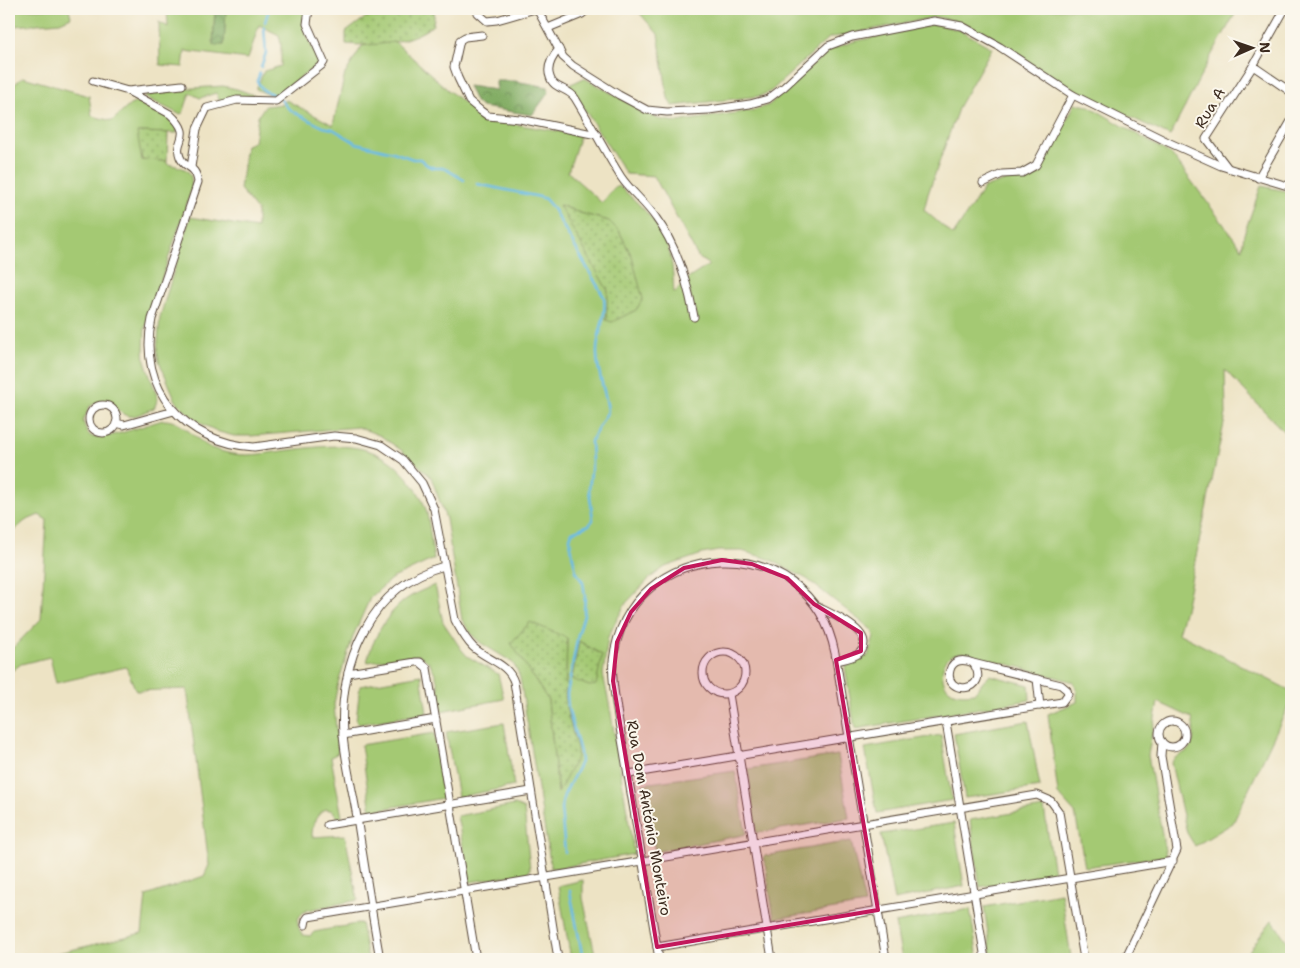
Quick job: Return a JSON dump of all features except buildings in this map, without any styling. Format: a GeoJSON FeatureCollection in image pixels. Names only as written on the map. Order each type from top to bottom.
{"type":"FeatureCollection","features":[{"type":"Feature","properties":{"kind":"street"},"geometry":{"type":"LineString","coordinates":[[191,167],[197,129],[208,108],[237,100],[276,101],[322,65],[324,62],[307,24],[309,9]]}},
{"type":"Feature","properties":{"kind":"street"},"geometry":{"type":"LineString","coordinates":[[478,13],[487,21],[498,20],[536,9],[563,57],[573,66],[647,110],[667,112],[709,110],[750,104],[768,99],[784,87],[828,46],[852,37],[934,21],[962,26],[1000,47],[1073,95],[1170,143],[1228,168],[1291,187]]}},
{"type":"Feature","properties":{"kind":"street"},"geometry":{"type":"LineString","coordinates":[[548,28],[582,14],[588,9]]}},
{"type":"Feature","properties":{"kind":"street","name":"Rua A"},"geometry":{"type":"LineString","coordinates":[[1228,168],[1206,139],[1285,9]]}},
{"type":"Feature","properties":{"kind":"street"},"geometry":{"type":"LineString","coordinates":[[482,35],[465,37],[460,40],[454,67],[470,101],[480,111],[488,116],[520,119],[597,135]]}},
{"type":"Feature","properties":{"kind":"street"},"geometry":{"type":"LineString","coordinates":[[559,49],[553,56],[549,68],[550,77],[555,85],[573,95],[622,179],[656,218],[670,242],[680,267],[694,317]]}},
{"type":"Feature","properties":{"kind":"street"},"geometry":{"type":"LineString","coordinates":[[1252,66],[1291,92]]}},
{"type":"Feature","properties":{"kind":"street"},"geometry":{"type":"LineString","coordinates":[[93,81],[128,91],[160,107],[176,119],[183,130],[178,153],[183,163],[191,167],[196,173],[198,182],[152,319],[149,349],[152,368],[159,388],[174,411],[204,435],[229,444],[241,446],[254,447],[334,436],[356,438],[381,445],[403,460],[422,482],[434,508],[455,620],[461,632],[473,646],[493,662],[502,665],[512,675],[558,959]]}},
{"type":"Feature","properties":{"kind":"street"},"geometry":{"type":"LineString","coordinates":[[128,91],[182,85]]}},
{"type":"Feature","properties":{"kind":"street"},"geometry":{"type":"LineString","coordinates":[[982,183],[1002,174],[1022,174],[1036,165],[1073,95]]}},
{"type":"Feature","properties":{"kind":"street"},"geometry":{"type":"LineString","coordinates":[[1258,178],[1291,121]]}},
{"type":"Feature","properties":{"kind":"street"},"geometry":{"type":"LineString","coordinates":[[116,423],[124,425],[174,411]]}},
{"type":"Feature","properties":{"kind":"street","name":"Rua Dom António Monteiro"},"geometry":{"type":"LineString","coordinates":[[659,959],[613,681],[612,663],[621,630],[631,612],[651,588],[667,576],[704,562],[722,560],[752,564],[786,578],[805,593],[814,604]]}},
{"type":"Feature","properties":{"kind":"street"},"geometry":{"type":"LineString","coordinates":[[380,959],[343,735],[343,706],[348,673],[362,635],[380,606],[391,593],[414,577],[431,569],[444,566]]}},
{"type":"Feature","properties":{"kind":"street"},"geometry":{"type":"LineString","coordinates":[[814,604],[858,630],[863,636],[864,648],[861,652],[852,658],[837,662]]}},
{"type":"Feature","properties":{"kind":"street"},"geometry":{"type":"LineString","coordinates":[[814,604],[830,632],[837,662],[886,959]]}},
{"type":"Feature","properties":{"kind":"street"},"geometry":{"type":"LineString","coordinates":[[721,652],[728,652],[741,659],[746,673],[741,686],[729,694],[722,694],[710,689],[704,677],[705,664],[709,658],[721,652]]}},
{"type":"Feature","properties":{"kind":"street"},"geometry":{"type":"LineString","coordinates":[[629,774],[1062,702],[1068,694],[1067,690],[1061,685],[967,660],[955,662],[951,667],[949,676],[953,684],[962,688],[969,688],[974,684],[978,674],[973,663]]}},
{"type":"Feature","properties":{"kind":"street"},"geometry":{"type":"LineString","coordinates":[[348,673],[410,662],[420,662],[427,668],[476,959]]}},
{"type":"Feature","properties":{"kind":"street"},"geometry":{"type":"LineString","coordinates":[[1036,679],[1040,706]]}},
{"type":"Feature","properties":{"kind":"street"},"geometry":{"type":"LineString","coordinates":[[729,694],[772,959]]}},
{"type":"Feature","properties":{"kind":"street"},"geometry":{"type":"LineString","coordinates":[[343,735],[436,720]]}},
{"type":"Feature","properties":{"kind":"street"},"geometry":{"type":"LineString","coordinates":[[946,722],[985,959]]}},
{"type":"Feature","properties":{"kind":"street"},"geometry":{"type":"LineString","coordinates":[[1124,959],[1176,853],[1177,845],[1161,756],[1162,742]]}},
{"type":"Feature","properties":{"kind":"street"},"geometry":{"type":"LineString","coordinates":[[327,825],[531,792]]}},
{"type":"Feature","properties":{"kind":"street"},"geometry":{"type":"LineString","coordinates":[[305,925],[308,917],[1031,795],[1047,798],[1059,812],[1084,959]]}},
{"type":"Feature","properties":{"kind":"street"},"geometry":{"type":"LineString","coordinates":[[657,947],[1173,861]]}},
{"type":"Feature","properties":{"kind":"highlighted area"},"geometry":{"type":"Polygon","coordinates":[[[722,560],[752,564],[787,578],[814,604],[861,633],[861,651],[836,660],[878,910],[657,947],[613,681],[617,642],[631,612],[651,589],[684,568],[722,560]]]}},
{"type":"Feature","properties":{"kind":"green space"},"geometry":{"type":"Polygon","coordinates":[[[9,9],[69,9],[71,17],[60,22],[14,26],[9,29],[9,9]]]}},
{"type":"Feature","properties":{"kind":"green space"},"geometry":{"type":"Polygon","coordinates":[[[167,9],[215,9],[213,44],[224,45],[226,9],[306,9],[304,16],[305,30],[320,63],[274,97],[256,89],[264,71],[281,66],[279,35],[259,25],[248,59],[185,51],[183,67],[160,65],[159,22],[168,27],[167,9]]]}},
{"type":"Feature","properties":{"kind":"green space"},"geometry":{"type":"Polygon","coordinates":[[[215,9],[226,9],[224,45],[213,45],[215,9]]]}},
{"type":"Feature","properties":{"kind":"green space"},"geometry":{"type":"Polygon","coordinates":[[[377,9],[435,9],[433,25],[403,40],[368,45],[346,44],[346,32],[377,9]]]}},
{"type":"Feature","properties":{"kind":"green space"},"geometry":{"type":"Polygon","coordinates":[[[636,9],[1238,9],[1211,56],[1170,136],[1082,94],[957,21],[936,17],[829,38],[771,91],[760,96],[672,106],[668,98],[658,34],[636,9]]]}},
{"type":"Feature","properties":{"kind":"green space"},"geometry":{"type":"Polygon","coordinates":[[[934,24],[960,30],[992,48],[959,106],[924,210],[953,235],[984,188],[1007,180],[1038,175],[1075,104],[1089,106],[1172,155],[1242,249],[1244,234],[1261,186],[1291,192],[1291,444],[1287,435],[1225,370],[1226,414],[1185,609],[1178,633],[1291,691],[1291,700],[1233,823],[1195,846],[1187,833],[1171,763],[1175,758],[1188,750],[1193,742],[1192,718],[1158,702],[1148,755],[1166,856],[1085,867],[1075,813],[1058,794],[1048,714],[1077,702],[1077,691],[1074,682],[963,652],[953,655],[945,661],[943,679],[950,690],[965,694],[974,693],[989,675],[1029,685],[1030,700],[855,729],[845,667],[868,656],[874,636],[872,630],[807,579],[769,559],[742,551],[718,551],[702,554],[665,567],[650,578],[626,603],[608,637],[603,674],[634,854],[551,868],[520,678],[512,662],[481,643],[473,636],[462,620],[446,519],[431,477],[401,450],[381,436],[358,427],[234,436],[204,425],[190,415],[176,401],[159,361],[157,351],[160,317],[190,217],[257,228],[257,210],[240,189],[246,145],[254,142],[258,116],[265,106],[283,104],[286,100],[333,125],[345,74],[362,46],[394,41],[448,90],[484,119],[580,135],[568,172],[602,203],[614,188],[619,186],[649,215],[661,232],[669,251],[674,294],[683,282],[692,315],[697,319],[686,280],[709,265],[698,257],[654,176],[626,174],[569,85],[584,78],[658,119],[677,122],[755,110],[769,105],[829,50],[852,42],[934,24]],[[560,205],[609,292],[606,320],[632,257],[619,231],[609,221],[560,205]],[[567,638],[548,700],[558,792],[577,748],[565,704],[567,638]],[[579,641],[572,679],[595,685],[602,655],[579,641]]]}},
{"type":"Feature","properties":{"kind":"green space"},"geometry":{"type":"Polygon","coordinates":[[[23,77],[89,96],[92,116],[112,121],[130,105],[139,101],[165,115],[177,127],[177,133],[138,132],[142,160],[167,161],[167,164],[184,168],[191,178],[191,191],[145,328],[145,361],[158,399],[154,408],[134,416],[121,413],[109,402],[100,401],[90,406],[83,421],[89,434],[93,437],[107,436],[163,420],[182,426],[211,448],[233,454],[255,455],[336,446],[365,450],[379,455],[392,463],[404,474],[418,492],[425,507],[434,559],[391,579],[370,598],[354,634],[338,683],[334,704],[338,753],[331,757],[342,817],[338,818],[333,811],[326,809],[322,811],[315,821],[312,837],[345,835],[358,900],[308,910],[299,917],[298,921],[303,935],[310,936],[314,932],[361,923],[368,959],[33,959],[142,933],[146,896],[204,876],[209,865],[187,689],[136,691],[126,667],[56,683],[50,657],[21,664],[9,673],[9,652],[41,619],[47,520],[39,515],[25,521],[9,535],[9,89],[23,77]]]}},
{"type":"Feature","properties":{"kind":"green space"},"geometry":{"type":"Polygon","coordinates":[[[496,81],[515,81],[548,87],[549,92],[532,115],[482,107],[476,103],[468,86],[496,90],[496,81]]]}},
{"type":"Feature","properties":{"kind":"green space"},"geometry":{"type":"Polygon","coordinates":[[[223,86],[259,97],[220,102],[216,93],[200,98],[190,93],[183,113],[179,114],[145,97],[147,95],[180,89],[223,86]]]}},
{"type":"Feature","properties":{"kind":"green space"},"geometry":{"type":"Polygon","coordinates":[[[137,132],[168,133],[167,161],[142,160],[137,132]]]}},
{"type":"Feature","properties":{"kind":"green space"},"geometry":{"type":"Polygon","coordinates":[[[559,205],[609,221],[619,231],[632,257],[643,299],[636,310],[612,322],[606,320],[608,291],[559,205]]]}},
{"type":"Feature","properties":{"kind":"green space"},"geometry":{"type":"Polygon","coordinates":[[[435,585],[443,622],[467,656],[498,674],[504,699],[441,711],[437,679],[431,665],[419,655],[367,662],[378,633],[397,607],[405,600],[435,585]]]}},
{"type":"Feature","properties":{"kind":"green space"},"geometry":{"type":"Polygon","coordinates":[[[530,622],[567,638],[565,704],[577,748],[577,757],[558,793],[548,700],[511,643],[530,622]]]}},
{"type":"Feature","properties":{"kind":"green space"},"geometry":{"type":"Polygon","coordinates":[[[579,641],[602,655],[596,685],[589,686],[572,679],[579,641]]]}},
{"type":"Feature","properties":{"kind":"green space"},"geometry":{"type":"Polygon","coordinates":[[[421,675],[427,713],[359,724],[356,721],[360,686],[421,675]]]}},
{"type":"Feature","properties":{"kind":"green space"},"geometry":{"type":"Polygon","coordinates":[[[1028,721],[1040,787],[965,798],[954,734],[1028,721]]]}},
{"type":"Feature","properties":{"kind":"green space"},"geometry":{"type":"Polygon","coordinates":[[[504,723],[514,786],[458,797],[446,732],[504,723]]]}},
{"type":"Feature","properties":{"kind":"green space"},"geometry":{"type":"Polygon","coordinates":[[[434,733],[443,798],[371,811],[361,745],[434,733]]]}},
{"type":"Feature","properties":{"kind":"green space"},"geometry":{"type":"Polygon","coordinates":[[[941,735],[952,800],[877,813],[865,748],[941,735]]]}},
{"type":"Feature","properties":{"kind":"green space"},"geometry":{"type":"Polygon","coordinates":[[[838,755],[849,818],[756,833],[748,769],[838,755]]]}},
{"type":"Feature","properties":{"kind":"green space"},"geometry":{"type":"Polygon","coordinates":[[[735,771],[746,833],[655,852],[643,784],[735,771]]]}},
{"type":"Feature","properties":{"kind":"green space"},"geometry":{"type":"Polygon","coordinates":[[[515,805],[524,809],[530,869],[528,873],[470,882],[457,816],[515,805]]]}},
{"type":"Feature","properties":{"kind":"green space"},"geometry":{"type":"Polygon","coordinates":[[[1044,808],[1054,873],[980,887],[970,820],[1044,808]]]}},
{"type":"Feature","properties":{"kind":"green space"},"geometry":{"type":"Polygon","coordinates":[[[954,823],[964,886],[894,900],[881,834],[954,823]]]}},
{"type":"Feature","properties":{"kind":"green space"},"geometry":{"type":"Polygon","coordinates":[[[851,841],[865,904],[774,919],[764,856],[851,841]]]}},
{"type":"Feature","properties":{"kind":"green space"},"geometry":{"type":"Polygon","coordinates":[[[583,880],[583,898],[596,959],[571,959],[558,886],[583,880]]]}},
{"type":"Feature","properties":{"kind":"green space"},"geometry":{"type":"Polygon","coordinates":[[[1061,893],[1071,957],[1060,959],[992,959],[984,907],[1061,893]]]}},
{"type":"Feature","properties":{"kind":"green space"},"geometry":{"type":"Polygon","coordinates":[[[970,909],[978,959],[902,959],[895,923],[970,909]]]}},
{"type":"Feature","properties":{"kind":"green space"},"geometry":{"type":"Polygon","coordinates":[[[1272,920],[1291,947],[1291,959],[1243,959],[1272,920]]]}},
{"type":"Feature","properties":{"kind":"waterway"},"geometry":{"type":"LineString","coordinates":[[265,22],[269,9]]}},
{"type":"Feature","properties":{"kind":"waterway"},"geometry":{"type":"LineString","coordinates":[[261,67],[266,53],[264,27]]}},
{"type":"Feature","properties":{"kind":"waterway"},"geometry":{"type":"LineString","coordinates":[[260,73],[257,81],[263,90],[274,95]]}},
{"type":"Feature","properties":{"kind":"waterway"},"geometry":{"type":"LineString","coordinates":[[281,100],[297,114],[323,127],[333,129],[356,143],[413,159],[420,159],[427,165],[434,168],[444,168],[464,180]]}},
{"type":"Feature","properties":{"kind":"waterway"},"geometry":{"type":"LineString","coordinates":[[477,184],[545,199],[552,207],[604,297],[605,305],[597,354],[598,368],[608,411],[591,441],[592,463],[589,489],[593,520],[589,525],[572,532],[570,538],[576,571],[583,583],[585,595],[584,615],[578,635],[567,694],[568,708],[581,762],[564,795],[561,808],[565,852]]}},
{"type":"Feature","properties":{"kind":"waterway"},"geometry":{"type":"LineString","coordinates":[[570,891],[583,959]]}}]}
